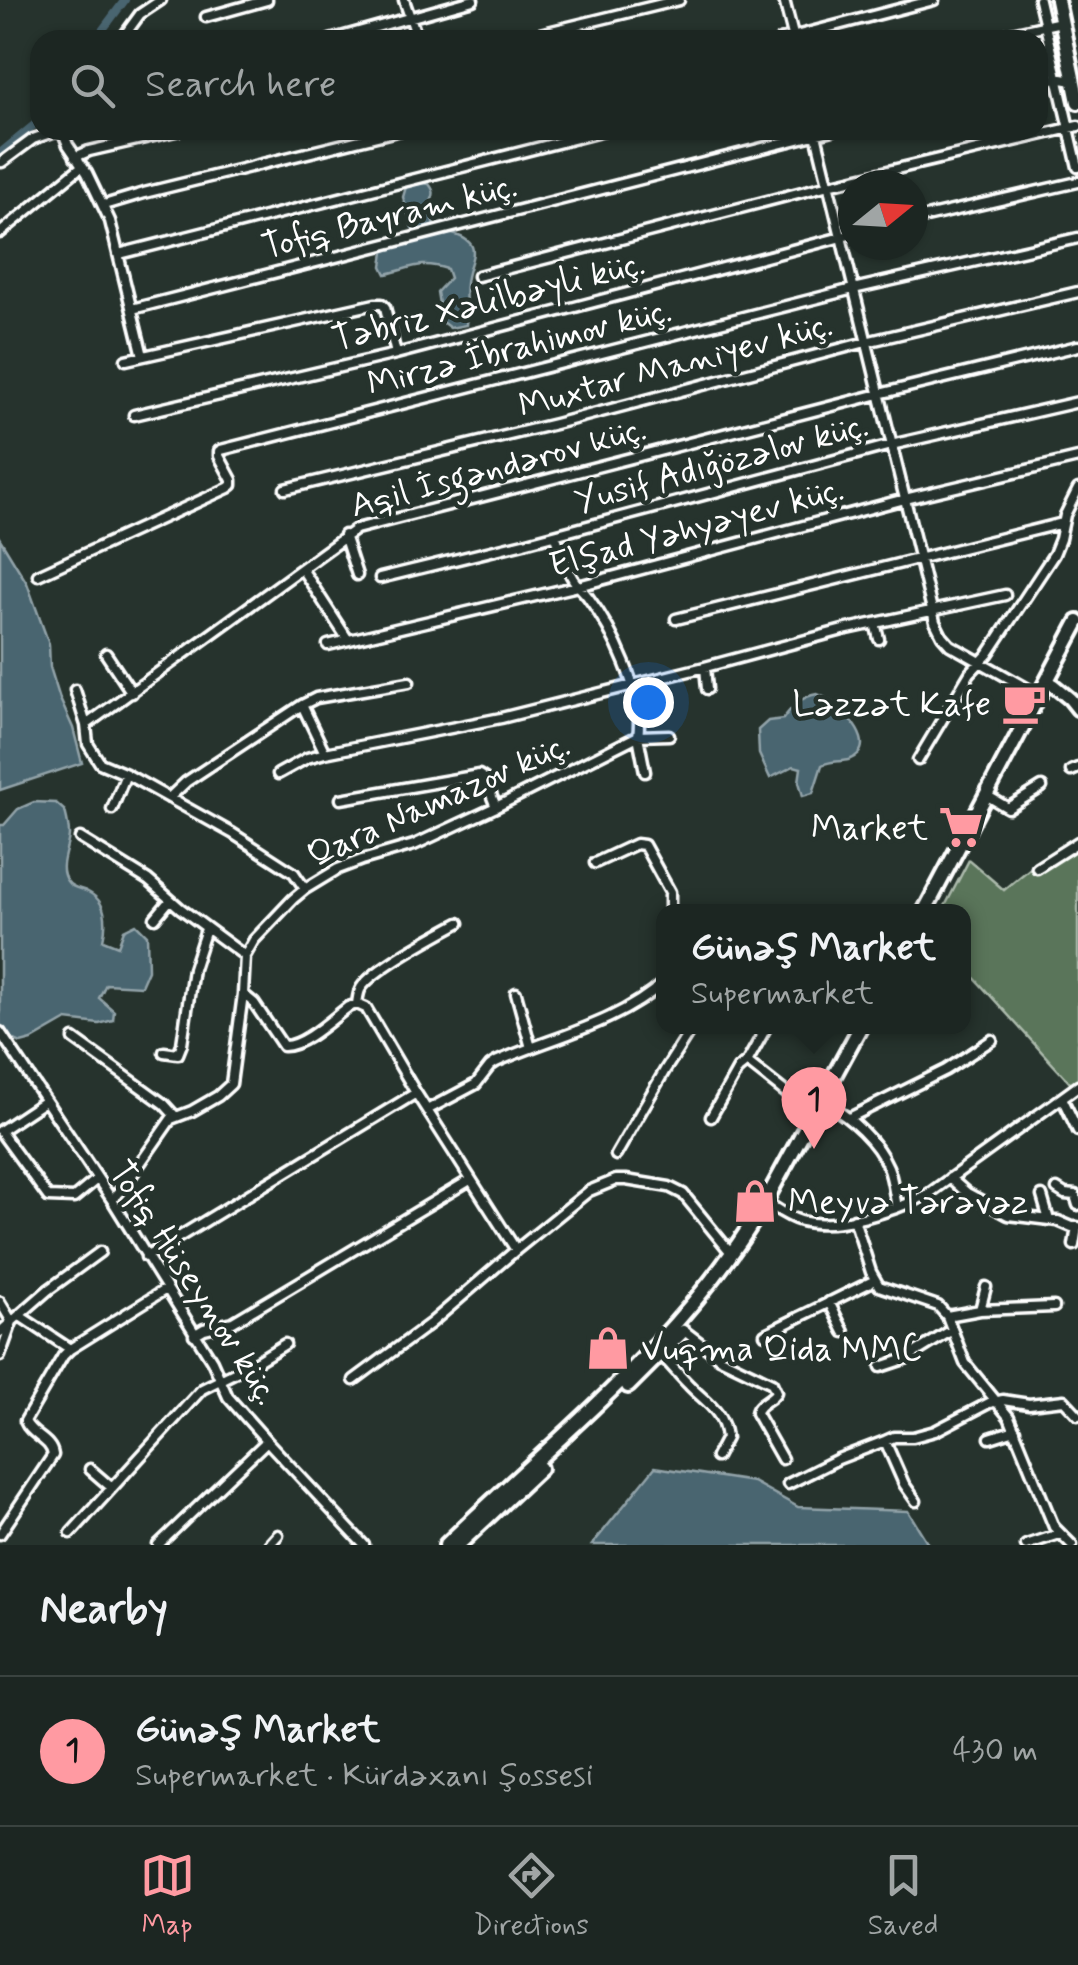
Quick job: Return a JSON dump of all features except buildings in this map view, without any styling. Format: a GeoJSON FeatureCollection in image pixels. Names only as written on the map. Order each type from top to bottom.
{"type":"FeatureCollection","features":[{"type":"Feature","properties":{"kind":"main road"},"geometry":{"type":"LineString","coordinates":[[1060,0],[1061,22],[1076,74]]}},
{"type":"Feature","properties":{"kind":"main road"},"geometry":{"type":"LineString","coordinates":[[1060,0],[1078,102]]}},
{"type":"Feature","properties":{"kind":"main road"},"geometry":{"type":"LineString","coordinates":[[932,904],[1078,622]]}},
{"type":"Feature","properties":{"kind":"main road"},"geometry":{"type":"LineString","coordinates":[[932,904],[1046,687],[1078,635]]}},
{"type":"Feature","properties":{"kind":"main road"},"geometry":{"type":"LineString","coordinates":[[458,1545],[660,1354],[738,1260],[857,1034]]}},
{"type":"Feature","properties":{"kind":"main road"},"geometry":{"type":"LineString","coordinates":[[446,1545],[664,1337],[768,1204],[866,1034]]}},
{"type":"Feature","properties":{"kind":"street"},"geometry":{"type":"LineString","coordinates":[[128,30],[140,14],[161,0]]}},
{"type":"Feature","properties":{"kind":"street"},"geometry":{"type":"LineString","coordinates":[[206,16],[267,0]]}},
{"type":"Feature","properties":{"kind":"street"},"geometry":{"type":"LineString","coordinates":[[404,0],[414,30]]}},
{"type":"Feature","properties":{"kind":"street"},"geometry":{"type":"LineString","coordinates":[[363,30],[472,0]]}},
{"type":"Feature","properties":{"kind":"street"},"geometry":{"type":"LineString","coordinates":[[555,30],[679,0]]}},
{"type":"Feature","properties":{"kind":"street"},"geometry":{"type":"LineString","coordinates":[[784,0],[791,30]]}},
{"type":"Feature","properties":{"kind":"street"},"geometry":{"type":"LineString","coordinates":[[823,30],[934,0]]}},
{"type":"Feature","properties":{"kind":"street"},"geometry":{"type":"LineString","coordinates":[[1039,0],[1046,30]]}},
{"type":"Feature","properties":{"kind":"street"},"geometry":{"type":"LineString","coordinates":[[1023,30],[1061,22]]}},
{"type":"Feature","properties":{"kind":"street"},"geometry":{"type":"LineString","coordinates":[[1048,39],[1056,78],[1074,127],[1078,167]]}},
{"type":"Feature","properties":{"kind":"street"},"geometry":{"type":"LineString","coordinates":[[1048,80],[1068,82],[1076,74]]}},
{"type":"Feature","properties":{"kind":"street"},"geometry":{"type":"LineString","coordinates":[[1048,133],[1074,127]]}},
{"type":"Feature","properties":{"kind":"street"},"geometry":{"type":"LineString","coordinates":[[2,162],[32,140]]}},
{"type":"Feature","properties":{"kind":"street"},"geometry":{"type":"LineString","coordinates":[[66,140],[110,220],[143,356]]}},
{"type":"Feature","properties":{"kind":"street"},"geometry":{"type":"LineString","coordinates":[[75,157],[134,140]]}},
{"type":"Feature","properties":{"kind":"street"},"geometry":{"type":"LineString","coordinates":[[104,205],[360,140]]}},
{"type":"Feature","properties":{"kind":"street"},"geometry":{"type":"LineString","coordinates":[[119,254],[569,140]]}},
{"type":"Feature","properties":{"kind":"street","name":"Tofiq Bayram küç."},"geometry":{"type":"LineString","coordinates":[[132,308],[785,140]]}},
{"type":"Feature","properties":{"kind":"street"},"geometry":{"type":"LineString","coordinates":[[818,140],[838,222]]}},
{"type":"Feature","properties":{"kind":"street"},"geometry":{"type":"LineString","coordinates":[[478,276],[1020,140]]}},
{"type":"Feature","properties":{"kind":"street"},"geometry":{"type":"LineString","coordinates":[[0,233],[82,166]]}},
{"type":"Feature","properties":{"kind":"street"},"geometry":{"type":"LineString","coordinates":[[928,217],[1078,182]]}},
{"type":"Feature","properties":{"kind":"street","name":"Təbriz Xəlilbəyli küç."},"geometry":{"type":"LineString","coordinates":[[134,414],[396,354],[838,237]]}},
{"type":"Feature","properties":{"kind":"street","name":"Mirzə İbrahimov küç."},"geometry":{"type":"LineString","coordinates":[[38,575],[228,488],[232,480],[219,456],[221,450],[854,289],[1078,238]]}},
{"type":"Feature","properties":{"kind":"street"},"geometry":{"type":"LineString","coordinates":[[847,260],[938,630],[945,640],[980,663],[1063,693],[1078,709]]}},
{"type":"Feature","properties":{"kind":"street","name":"Muxtar Maniyev küç."},"geometry":{"type":"LineString","coordinates":[[286,489],[1078,292]]}},
{"type":"Feature","properties":{"kind":"street"},"geometry":{"type":"LineString","coordinates":[[126,360],[375,304],[385,307],[396,354]]}},
{"type":"Feature","properties":{"kind":"street","name":"Aqil İsgəndərov küç."},"geometry":{"type":"LineString","coordinates":[[86,724],[356,528],[1078,346]]}},
{"type":"Feature","properties":{"kind":"street","name":"Yusif Adığözəlov küç."},"geometry":{"type":"LineString","coordinates":[[380,578],[891,446],[1078,402]]}},
{"type":"Feature","properties":{"kind":"street","name":"Elşad Yəhyəyev küç."},"geometry":{"type":"LineString","coordinates":[[328,644],[578,586],[1078,458]]}},
{"type":"Feature","properties":{"kind":"street"},"geometry":{"type":"LineString","coordinates":[[918,760],[970,673],[988,654],[1054,554],[1078,489]]}},
{"type":"Feature","properties":{"kind":"street"},"geometry":{"type":"LineString","coordinates":[[676,619],[1063,523]]}},
{"type":"Feature","properties":{"kind":"street"},"geometry":{"type":"LineString","coordinates":[[344,535],[356,574]]}},
{"type":"Feature","properties":{"kind":"street"},"geometry":{"type":"LineString","coordinates":[[555,535],[570,574],[620,652],[633,685],[645,772]]}},
{"type":"Feature","properties":{"kind":"street"},"geometry":{"type":"LineString","coordinates":[[302,569],[348,640]]}},
{"type":"Feature","properties":{"kind":"street"},"geometry":{"type":"LineString","coordinates":[[278,774],[325,752],[501,718],[1004,594]]}},
{"type":"Feature","properties":{"kind":"street"},"geometry":{"type":"LineString","coordinates":[[875,623],[879,639]]}},
{"type":"Feature","properties":{"kind":"street"},"geometry":{"type":"LineString","coordinates":[[106,654],[132,693]]}},
{"type":"Feature","properties":{"kind":"street"},"geometry":{"type":"LineString","coordinates":[[705,667],[708,689]]}},
{"type":"Feature","properties":{"kind":"street"},"geometry":{"type":"LineString","coordinates":[[169,798],[186,782],[302,704],[316,698],[410,682]]}},
{"type":"Feature","properties":{"kind":"street"},"geometry":{"type":"LineString","coordinates":[[75,690],[88,744],[97,760],[232,833],[283,865],[300,879],[305,889]]}},
{"type":"Feature","properties":{"kind":"street"},"geometry":{"type":"LineString","coordinates":[[302,704],[325,752]]}},
{"type":"Feature","properties":{"kind":"street"},"geometry":{"type":"LineString","coordinates":[[638,736],[669,735]]}},
{"type":"Feature","properties":{"kind":"street","name":"Qara Namazov küç."},"geometry":{"type":"LineString","coordinates":[[244,956],[271,920],[305,889],[338,869],[401,850],[638,736]]}},
{"type":"Feature","properties":{"kind":"street"},"geometry":{"type":"LineString","coordinates":[[112,808],[126,774]]}},
{"type":"Feature","properties":{"kind":"street"},"geometry":{"type":"LineString","coordinates":[[342,799],[479,776],[486,779],[496,807]]}},
{"type":"Feature","properties":{"kind":"street"},"geometry":{"type":"LineString","coordinates":[[990,798],[1008,808],[1042,788]]}},
{"type":"Feature","properties":{"kind":"street"},"geometry":{"type":"LineString","coordinates":[[80,838],[148,880],[244,956],[231,1084],[192,1111],[175,1116],[112,1200]]}},
{"type":"Feature","properties":{"kind":"street"},"geometry":{"type":"LineString","coordinates":[[1036,868],[1078,842]]}},
{"type":"Feature","properties":{"kind":"street"},"geometry":{"type":"LineString","coordinates":[[595,863],[636,844],[644,845],[670,892],[670,904]]}},
{"type":"Feature","properties":{"kind":"street"},"geometry":{"type":"LineString","coordinates":[[155,918],[170,900]]}},
{"type":"Feature","properties":{"kind":"street"},"geometry":{"type":"LineString","coordinates":[[357,1004],[364,984],[398,958],[459,923]]}},
{"type":"Feature","properties":{"kind":"street"},"geometry":{"type":"LineString","coordinates":[[164,1052],[176,1054],[182,1044],[193,969],[206,929]]}},
{"type":"Feature","properties":{"kind":"street"},"geometry":{"type":"LineString","coordinates":[[427,1110],[476,1084],[496,1062],[627,1008],[656,988]]}},
{"type":"Feature","properties":{"kind":"street"},"geometry":{"type":"LineString","coordinates":[[516,993],[531,1048]]}},
{"type":"Feature","properties":{"kind":"street"},"geometry":{"type":"LineString","coordinates":[[243,994],[254,1003],[283,1046],[302,1042],[348,1007],[357,1004],[366,1008],[516,1250]]}},
{"type":"Feature","properties":{"kind":"street","name":"Tofiq Hüseynov küç."},"geometry":{"type":"LineString","coordinates":[[0,1032],[112,1200],[212,1361],[228,1397],[364,1545]]}},
{"type":"Feature","properties":{"kind":"street"},"geometry":{"type":"LineString","coordinates":[[616,1156],[688,1034]]}},
{"type":"Feature","properties":{"kind":"street"},"geometry":{"type":"LineString","coordinates":[[711,1116],[762,1034]]}},
{"type":"Feature","properties":{"kind":"street"},"geometry":{"type":"LineString","coordinates":[[74,1040],[175,1116]]}},
{"type":"Feature","properties":{"kind":"street"},"geometry":{"type":"LineString","coordinates":[[849,1118],[946,1070],[992,1040]]}},
{"type":"Feature","properties":{"kind":"street"},"geometry":{"type":"LineString","coordinates":[[747,1062],[812,1114]]}},
{"type":"Feature","properties":{"kind":"street"},"geometry":{"type":"LineString","coordinates":[[768,1204],[809,1222],[854,1219],[897,1207],[927,1194],[1078,1086]]}},
{"type":"Feature","properties":{"kind":"street"},"geometry":{"type":"LineString","coordinates":[[146,1256],[416,1093]]}},
{"type":"Feature","properties":{"kind":"street"},"geometry":{"type":"LineString","coordinates":[[1062,1098],[1078,1131]]}},
{"type":"Feature","properties":{"kind":"street"},"geometry":{"type":"LineString","coordinates":[[45,1101],[0,1131],[48,1197],[74,1198],[97,1178]]}},
{"type":"Feature","properties":{"kind":"street"},"geometry":{"type":"LineString","coordinates":[[827,1104],[849,1118],[882,1153],[897,1207]]}},
{"type":"Feature","properties":{"kind":"street"},"geometry":{"type":"LineString","coordinates":[[950,1178],[967,1193],[1008,1215],[1058,1220],[1077,1227],[1074,1245]]}},
{"type":"Feature","properties":{"kind":"street"},"geometry":{"type":"LineString","coordinates":[[194,1335],[234,1322],[470,1180]]}},
{"type":"Feature","properties":{"kind":"street"},"geometry":{"type":"LineString","coordinates":[[354,1380],[431,1323],[588,1191],[616,1180],[669,1187],[684,1194],[732,1254]]}},
{"type":"Feature","properties":{"kind":"street"},"geometry":{"type":"LineString","coordinates":[[1057,1188],[1065,1194],[1076,1194],[1078,1205]]}},
{"type":"Feature","properties":{"kind":"street"},"geometry":{"type":"LineString","coordinates":[[1042,1196],[1049,1220]]}},
{"type":"Feature","properties":{"kind":"street"},"geometry":{"type":"LineString","coordinates":[[854,1219],[875,1280],[888,1290],[938,1306],[946,1316],[965,1364],[1016,1430],[1049,1516],[1059,1534],[1072,1545]]}},
{"type":"Feature","properties":{"kind":"street"},"geometry":{"type":"LineString","coordinates":[[0,1332],[100,1252]]}},
{"type":"Feature","properties":{"kind":"street"},"geometry":{"type":"LineString","coordinates":[[765,1334],[875,1280]]}},
{"type":"Feature","properties":{"kind":"street"},"geometry":{"type":"LineString","coordinates":[[980,1310],[986,1287]]}},
{"type":"Feature","properties":{"kind":"street"},"geometry":{"type":"LineString","coordinates":[[0,1534],[54,1455],[50,1445],[26,1422],[55,1367],[70,1349],[166,1289]]}},
{"type":"Feature","properties":{"kind":"street"},"geometry":{"type":"LineString","coordinates":[[0,1302],[16,1319],[70,1349]]}},
{"type":"Feature","properties":{"kind":"street"},"geometry":{"type":"LineString","coordinates":[[829,1302],[844,1332]]}},
{"type":"Feature","properties":{"kind":"street"},"geometry":{"type":"LineString","coordinates":[[946,1316],[980,1310],[1054,1308]]}},
{"type":"Feature","properties":{"kind":"street"},"geometry":{"type":"LineString","coordinates":[[0,1356],[16,1319]]}},
{"type":"Feature","properties":{"kind":"street"},"geometry":{"type":"LineString","coordinates":[[683,1330],[736,1367],[772,1383],[776,1392],[756,1413],[782,1459]]}},
{"type":"Feature","properties":{"kind":"street"},"geometry":{"type":"LineString","coordinates":[[880,1367],[905,1359],[952,1330]]}},
{"type":"Feature","properties":{"kind":"street"},"geometry":{"type":"LineString","coordinates":[[71,1533],[202,1389],[285,1344]]}},
{"type":"Feature","properties":{"kind":"street"},"geometry":{"type":"LineString","coordinates":[[660,1354],[710,1402],[720,1417],[726,1438],[716,1457]]}},
{"type":"Feature","properties":{"kind":"street"},"geometry":{"type":"LineString","coordinates":[[788,1484],[885,1440],[935,1431],[975,1408],[997,1401],[1029,1404],[1064,1400],[1078,1415]]}},
{"type":"Feature","properties":{"kind":"street"},"geometry":{"type":"LineString","coordinates":[[990,1438],[1016,1430]]}},
{"type":"Feature","properties":{"kind":"street"},"geometry":{"type":"LineString","coordinates":[[885,1440],[916,1502]]}},
{"type":"Feature","properties":{"kind":"street"},"geometry":{"type":"LineString","coordinates":[[158,1545],[267,1441]]}},
{"type":"Feature","properties":{"kind":"street"},"geometry":{"type":"LineString","coordinates":[[90,1468],[112,1488]]}},
{"type":"Feature","properties":{"kind":"street"},"geometry":{"type":"LineString","coordinates":[[1026,1545],[1059,1534]]}},
{"type":"Feature","properties":{"kind":"street"},"geometry":{"type":"LineString","coordinates":[[269,1545],[278,1535]]}},
{"type":"Feature","properties":{"kind":"green space"},"geometry":{"type":"Polygon","coordinates":[[[1078,845],[1078,1079],[1071,1084],[971,974],[971,904],[946,904],[969,860],[1004,890],[1033,866],[1038,872],[1078,845]]]}},
{"type":"Feature","properties":{"kind":"water"},"geometry":{"type":"Polygon","coordinates":[[[423,183],[433,191],[430,208],[434,227],[419,232],[412,228],[403,197],[406,187],[423,183]]]}},
{"type":"Feature","properties":{"kind":"water"},"geometry":{"type":"Polygon","coordinates":[[[449,233],[469,242],[473,253],[466,284],[466,325],[450,328],[442,322],[437,292],[450,278],[447,269],[423,265],[386,274],[382,266],[384,252],[393,247],[449,233]]]}},
{"type":"Feature","properties":{"kind":"water"},"geometry":{"type":"Polygon","coordinates":[[[0,539],[27,583],[49,644],[50,667],[82,763],[0,790],[0,539]]]}},
{"type":"Feature","properties":{"kind":"water"},"geometry":{"type":"Polygon","coordinates":[[[817,694],[850,720],[862,747],[850,759],[822,765],[813,793],[803,796],[801,768],[794,766],[770,778],[759,754],[758,730],[768,721],[783,719],[798,702],[817,694]]]}},
{"type":"Feature","properties":{"kind":"water"},"geometry":{"type":"Polygon","coordinates":[[[34,802],[56,803],[65,811],[69,835],[64,876],[71,886],[95,896],[103,907],[103,940],[118,946],[124,930],[136,924],[147,935],[148,970],[141,986],[106,984],[99,998],[114,1011],[113,1020],[99,1024],[67,1020],[21,1043],[8,1037],[0,1024],[0,825],[18,809],[34,802]]]}},
{"type":"Feature","properties":{"kind":"water"},"geometry":{"type":"Polygon","coordinates":[[[655,1467],[753,1482],[798,1507],[908,1511],[929,1545],[592,1545],[655,1467]]]}},
{"type":"Feature","properties":{"kind":"waterway"},"geometry":{"type":"LineString","coordinates":[[102,30],[125,0]]}},
{"type":"Feature","properties":{"kind":"waterway"},"geometry":{"type":"LineString","coordinates":[[0,153],[30,128]]}},
{"type":"Feature","properties":{"kind":"place","name":"Ləzzət Kafe"},"geometry":{"type":"Point","coordinates":[1024,703]}},
{"type":"Feature","properties":{"kind":"place","name":"Market"},"geometry":{"type":"Point","coordinates":[961,827]}},
{"type":"Feature","properties":{"kind":"place","name":"Günəş Market"},"geometry":{"type":"Point","coordinates":[814,1149]}},
{"type":"Feature","properties":{"kind":"place","name":"Meyvə Tərəvəz"},"geometry":{"type":"Point","coordinates":[755,1201]}},
{"type":"Feature","properties":{"kind":"place","name":"Vuqma Qida MMC"},"geometry":{"type":"Point","coordinates":[608,1348]}}]}
